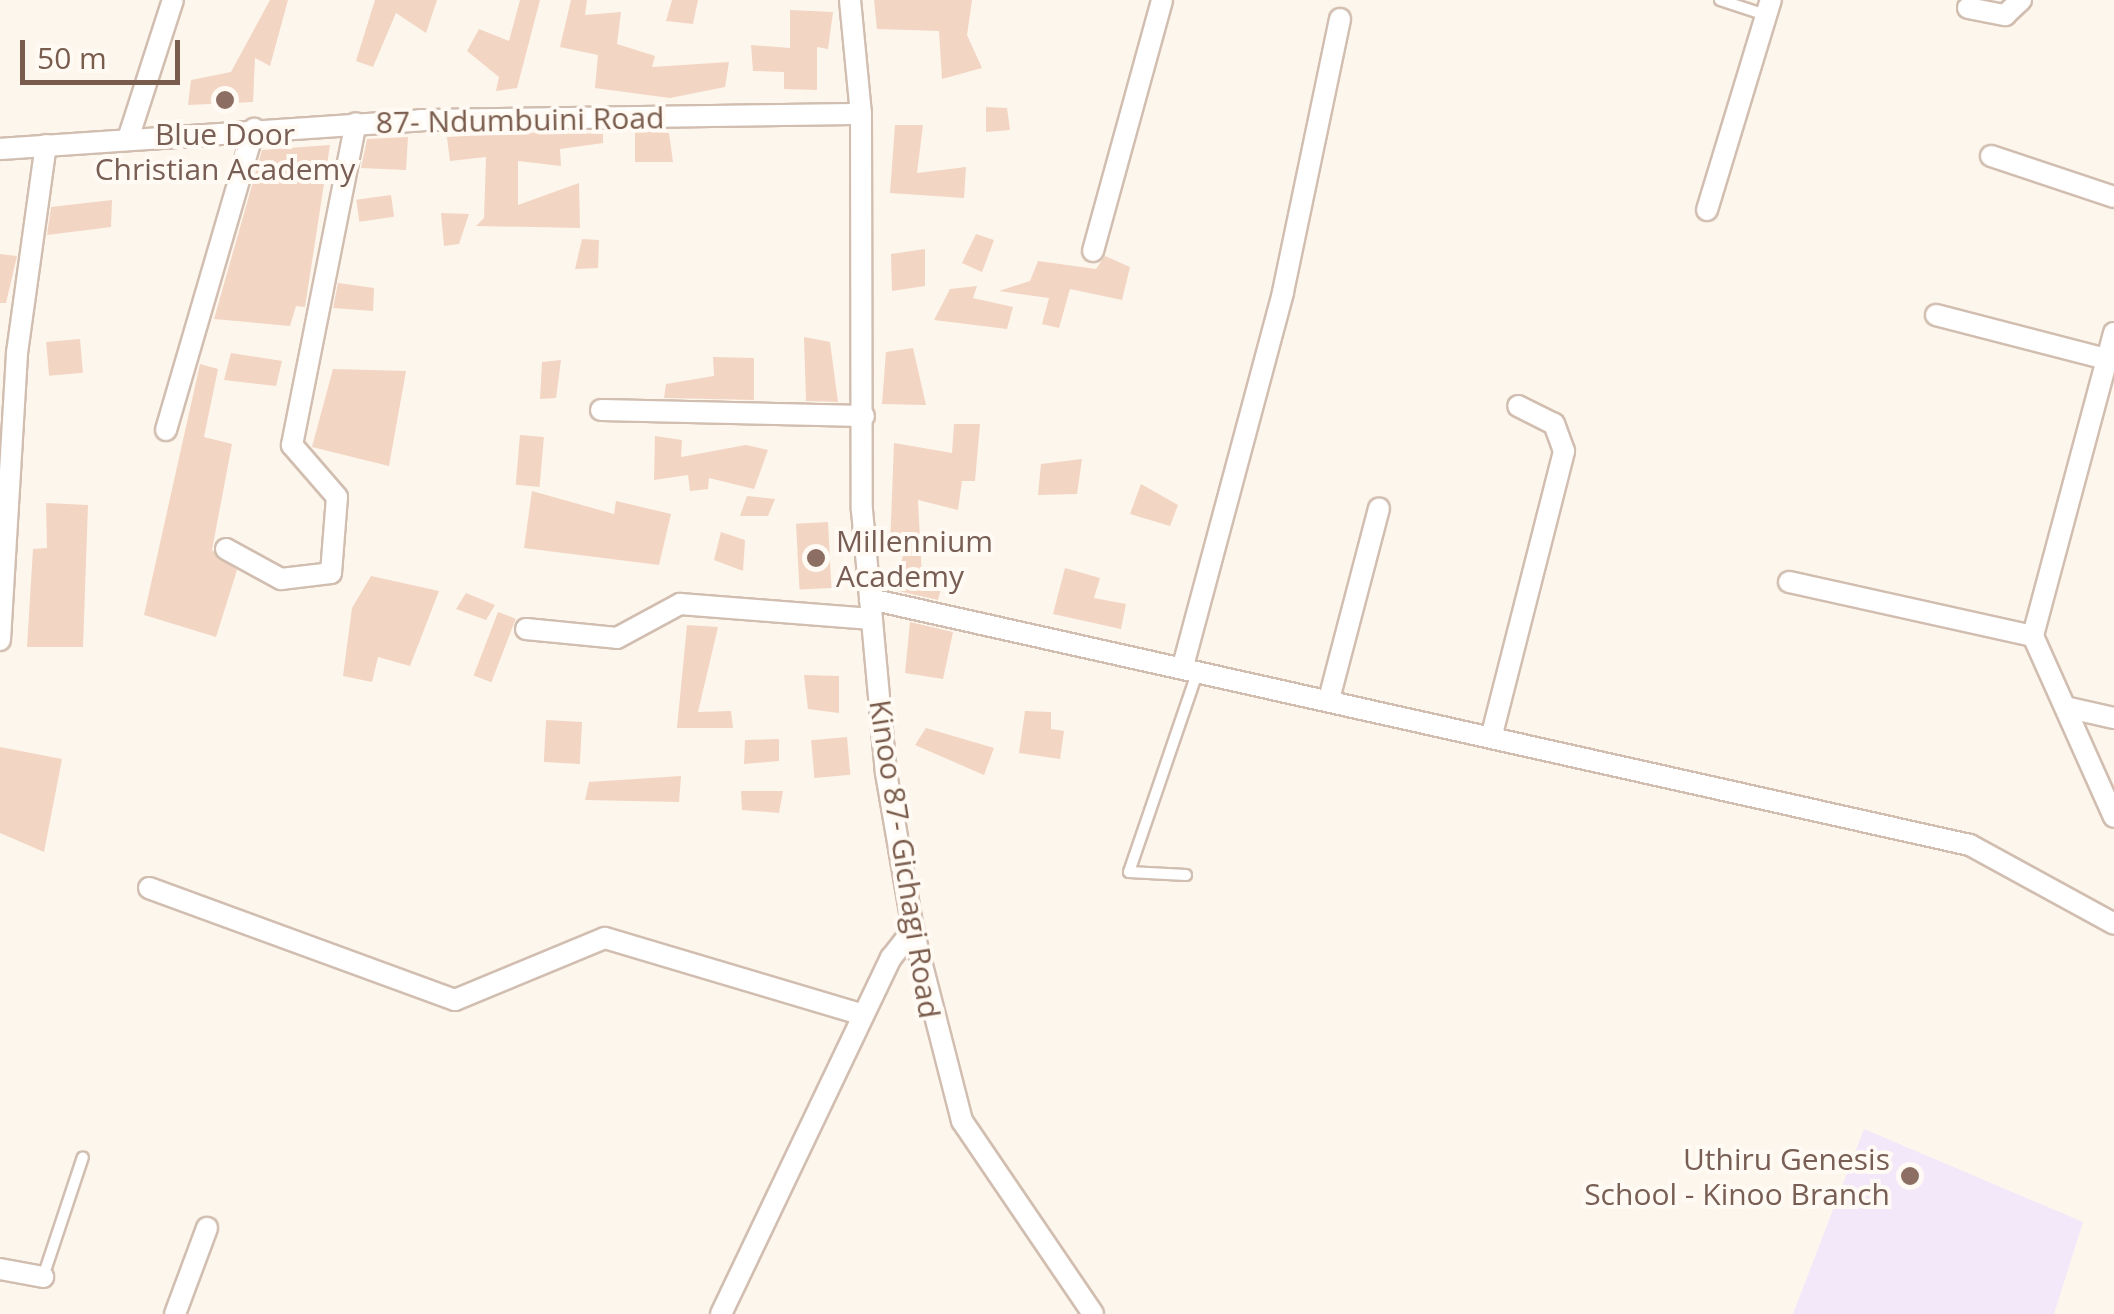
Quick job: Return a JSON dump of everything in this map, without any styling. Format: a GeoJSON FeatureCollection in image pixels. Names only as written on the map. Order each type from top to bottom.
{"type":"FeatureCollection","features":[{"type":"Feature","properties":{"kind":"street"},"geometry":{"type":"LineString","coordinates":[[128,139],[172,0]]}},
{"type":"Feature","properties":{"kind":"street","name":"Kinoo 87- Gichagi Road"},"geometry":{"type":"LineString","coordinates":[[850,0],[860,114],[870,609],[913,930],[962,1121],[1093,1314]]}},
{"type":"Feature","properties":{"kind":"street"},"geometry":{"type":"LineString","coordinates":[[1093,252],[1162,0]]}},
{"type":"Feature","properties":{"kind":"street"},"geometry":{"type":"LineString","coordinates":[[1968,8],[2005,14],[2021,0]]}},
{"type":"Feature","properties":{"kind":"street"},"geometry":{"type":"LineString","coordinates":[[1708,210],[1768,7]]}},
{"type":"Feature","properties":{"kind":"street"},"geometry":{"type":"LineString","coordinates":[[1191,668],[1283,292],[1340,19]]}},
{"type":"Feature","properties":{"kind":"street","name":"87- Ndumbuini Road"},"geometry":{"type":"LineString","coordinates":[[0,149],[356,123],[860,114]]}},
{"type":"Feature","properties":{"kind":"street"},"geometry":{"type":"LineString","coordinates":[[226,549],[281,578],[330,572],[337,497],[292,446],[356,123]]}},
{"type":"Feature","properties":{"kind":"street"},"geometry":{"type":"LineString","coordinates":[[166,430],[254,129]]}},
{"type":"Feature","properties":{"kind":"street"},"geometry":{"type":"LineString","coordinates":[[0,640],[17,353],[46,146]]}},
{"type":"Feature","properties":{"kind":"street"},"geometry":{"type":"LineString","coordinates":[[1991,156],[2114,197]]}},
{"type":"Feature","properties":{"kind":"street"},"geometry":{"type":"LineString","coordinates":[[1936,314],[2110,360]]}},
{"type":"Feature","properties":{"kind":"street"},"geometry":{"type":"LineString","coordinates":[[2114,333],[2110,360],[2033,636],[2114,817]]}},
{"type":"Feature","properties":{"kind":"street"},"geometry":{"type":"LineString","coordinates":[[1492,734],[1564,451],[1554,424],[1518,406]]}},
{"type":"Feature","properties":{"kind":"street"},"geometry":{"type":"LineString","coordinates":[[601,410],[864,416]]}},
{"type":"Feature","properties":{"kind":"street"},"geometry":{"type":"LineString","coordinates":[[1328,699],[1379,508]]}},
{"type":"Feature","properties":{"kind":"street"},"geometry":{"type":"LineString","coordinates":[[1789,582],[2033,636]]}},
{"type":"Feature","properties":{"kind":"street"},"geometry":{"type":"LineString","coordinates":[[526,629],[617,638],[680,604],[870,609],[1191,668],[1970,845],[2114,924]]}},
{"type":"Feature","properties":{"kind":"street"},"geometry":{"type":"LineString","coordinates":[[2065,707],[2114,718]]}},
{"type":"Feature","properties":{"kind":"street"},"geometry":{"type":"LineString","coordinates":[[150,888],[455,1000],[605,938],[862,1015]]}},
{"type":"Feature","properties":{"kind":"street"},"geometry":{"type":"LineString","coordinates":[[720,1314],[862,1015],[913,930]]}},
{"type":"Feature","properties":{"kind":"street"},"geometry":{"type":"LineString","coordinates":[[175,1314],[207,1228]]}},
{"type":"Feature","properties":{"kind":"street"},"geometry":{"type":"LineString","coordinates":[[0,1270],[43,1278]]}},
{"type":"Feature","properties":{"kind":"lane"},"geometry":{"type":"LineString","coordinates":[[1720,0],[1768,7]]}},
{"type":"Feature","properties":{"kind":"lane"},"geometry":{"type":"LineString","coordinates":[[1186,875],[1129,872],[1191,668]]}},
{"type":"Feature","properties":{"kind":"lane"},"geometry":{"type":"LineString","coordinates":[[43,1278],[83,1157]]}},
{"type":"Feature","properties":{"kind":"shaded area","name":"Uthiru Genesis School - Kinoo Branch"},"geometry":{"type":"Polygon","coordinates":[[[1864,1129],[2083,1222],[2054,1314],[1793,1314],[1864,1129]]]}},
{"type":"Feature","properties":{"kind":"building"},"geometry":{"type":"Polygon","coordinates":[[[270,0],[288,0],[270,66],[255,58],[253,102],[188,105],[191,80],[231,72],[270,0]]]}},
{"type":"Feature","properties":{"kind":"building"},"geometry":{"type":"Polygon","coordinates":[[[375,0],[437,0],[426,33],[396,13],[373,67],[356,61],[375,0]]]}},
{"type":"Feature","properties":{"kind":"building"},"geometry":{"type":"Polygon","coordinates":[[[520,0],[540,0],[517,88],[496,91],[499,77],[467,51],[479,29],[509,41],[520,0]]]}},
{"type":"Feature","properties":{"kind":"building"},"geometry":{"type":"Polygon","coordinates":[[[571,0],[587,0],[585,15],[621,12],[617,44],[655,56],[652,67],[729,62],[725,87],[670,98],[595,88],[598,55],[560,47],[571,0]]]}},
{"type":"Feature","properties":{"kind":"building"},"geometry":{"type":"Polygon","coordinates":[[[672,0],[698,0],[693,24],[666,21],[672,0]]]}},
{"type":"Feature","properties":{"kind":"building"},"geometry":{"type":"Polygon","coordinates":[[[874,0],[972,0],[967,35],[982,68],[942,79],[939,31],[877,29],[874,0]]]}},
{"type":"Feature","properties":{"kind":"building"},"geometry":{"type":"Polygon","coordinates":[[[790,10],[833,12],[828,49],[817,47],[817,90],[784,89],[784,72],[753,71],[751,45],[790,48],[790,10]]]}},
{"type":"Feature","properties":{"kind":"building"},"geometry":{"type":"Polygon","coordinates":[[[986,107],[1007,108],[1010,130],[986,132],[986,107]]]}},
{"type":"Feature","properties":{"kind":"building"},"geometry":{"type":"Polygon","coordinates":[[[895,125],[923,125],[917,173],[966,167],[964,198],[890,193],[895,125]]]}},
{"type":"Feature","properties":{"kind":"building"},"geometry":{"type":"Polygon","coordinates":[[[635,131],[669,133],[673,162],[635,162],[635,131]]]}},
{"type":"Feature","properties":{"kind":"building"},"geometry":{"type":"Polygon","coordinates":[[[543,132],[603,134],[603,143],[560,149],[561,166],[518,161],[518,205],[579,183],[580,228],[476,226],[484,218],[486,157],[450,161],[447,137],[543,132]]]}},
{"type":"Feature","properties":{"kind":"building"},"geometry":{"type":"Polygon","coordinates":[[[408,137],[406,170],[361,168],[367,139],[408,137]]]}},
{"type":"Feature","properties":{"kind":"building"},"geometry":{"type":"Polygon","coordinates":[[[330,145],[305,307],[296,306],[290,326],[214,319],[262,150],[330,145]]]}},
{"type":"Feature","properties":{"kind":"building"},"geometry":{"type":"Polygon","coordinates":[[[391,195],[394,217],[359,222],[356,200],[391,195]]]}},
{"type":"Feature","properties":{"kind":"building"},"geometry":{"type":"Polygon","coordinates":[[[112,200],[111,227],[47,235],[51,207],[112,200]]]}},
{"type":"Feature","properties":{"kind":"building"},"geometry":{"type":"Polygon","coordinates":[[[441,213],[469,214],[459,244],[444,246],[441,213]]]}},
{"type":"Feature","properties":{"kind":"building"},"geometry":{"type":"Polygon","coordinates":[[[976,234],[994,240],[982,272],[962,263],[976,234]]]}},
{"type":"Feature","properties":{"kind":"building"},"geometry":{"type":"Polygon","coordinates":[[[582,239],[599,240],[598,268],[575,269],[582,239]]]}},
{"type":"Feature","properties":{"kind":"building"},"geometry":{"type":"Polygon","coordinates":[[[925,249],[925,286],[892,291],[891,254],[925,249]]]}},
{"type":"Feature","properties":{"kind":"building"},"geometry":{"type":"Polygon","coordinates":[[[0,254],[17,256],[6,303],[0,303],[0,254]]]}},
{"type":"Feature","properties":{"kind":"building"},"geometry":{"type":"Polygon","coordinates":[[[1105,256],[1130,267],[1122,300],[1070,289],[1059,328],[1042,324],[1049,298],[999,291],[1030,281],[1038,261],[1096,269],[1105,256]]]}},
{"type":"Feature","properties":{"kind":"building"},"geometry":{"type":"Polygon","coordinates":[[[338,283],[374,288],[373,311],[333,308],[338,283]]]}},
{"type":"Feature","properties":{"kind":"building"},"geometry":{"type":"Polygon","coordinates":[[[977,286],[973,298],[1013,307],[1007,329],[934,320],[950,289],[977,286]]]}},
{"type":"Feature","properties":{"kind":"building"},"geometry":{"type":"Polygon","coordinates":[[[804,337],[830,342],[838,402],[806,401],[804,337]]]}},
{"type":"Feature","properties":{"kind":"building"},"geometry":{"type":"Polygon","coordinates":[[[80,339],[83,373],[49,376],[46,342],[80,339]]]}},
{"type":"Feature","properties":{"kind":"building"},"geometry":{"type":"Polygon","coordinates":[[[913,348],[926,405],[882,404],[886,352],[913,348]]]}},
{"type":"Feature","properties":{"kind":"building"},"geometry":{"type":"Polygon","coordinates":[[[231,353],[282,361],[276,386],[224,380],[231,353]]]}},
{"type":"Feature","properties":{"kind":"building"},"geometry":{"type":"Polygon","coordinates":[[[713,357],[754,358],[754,400],[664,398],[666,384],[714,376],[713,357]]]}},
{"type":"Feature","properties":{"kind":"building"},"geometry":{"type":"Polygon","coordinates":[[[561,360],[556,398],[540,399],[542,362],[561,360]]]}},
{"type":"Feature","properties":{"kind":"building"},"geometry":{"type":"Polygon","coordinates":[[[200,364],[218,369],[204,437],[232,444],[212,550],[237,570],[216,637],[144,615],[200,364]]]}},
{"type":"Feature","properties":{"kind":"building"},"geometry":{"type":"Polygon","coordinates":[[[333,369],[406,371],[389,466],[312,447],[333,369]]]}},
{"type":"Feature","properties":{"kind":"building"},"geometry":{"type":"Polygon","coordinates":[[[954,424],[980,424],[975,481],[962,481],[958,510],[918,500],[922,577],[942,585],[938,600],[894,590],[905,548],[890,547],[894,443],[952,453],[954,424]]]}},
{"type":"Feature","properties":{"kind":"building"},"geometry":{"type":"Polygon","coordinates":[[[520,435],[544,437],[540,487],[516,485],[520,435]]]}},
{"type":"Feature","properties":{"kind":"building"},"geometry":{"type":"Polygon","coordinates":[[[655,436],[682,440],[681,457],[746,445],[768,450],[754,489],[709,478],[708,489],[690,491],[688,475],[654,480],[655,436]]]}},
{"type":"Feature","properties":{"kind":"building"},"geometry":{"type":"Polygon","coordinates":[[[1082,459],[1077,494],[1038,495],[1041,464],[1082,459]]]}},
{"type":"Feature","properties":{"kind":"building"},"geometry":{"type":"Polygon","coordinates":[[[1141,484],[1178,505],[1170,526],[1130,514],[1141,484]]]}},
{"type":"Feature","properties":{"kind":"building"},"geometry":{"type":"Polygon","coordinates":[[[532,491],[614,514],[616,501],[671,514],[659,565],[524,548],[532,491]]]}},
{"type":"Feature","properties":{"kind":"building"},"geometry":{"type":"Polygon","coordinates":[[[747,496],[775,499],[768,516],[740,516],[747,496]]]}},
{"type":"Feature","properties":{"kind":"building"},"geometry":{"type":"Polygon","coordinates":[[[46,503],[88,505],[83,647],[27,647],[33,549],[47,548],[46,503]]]}},
{"type":"Feature","properties":{"kind":"building"},"geometry":{"type":"Polygon","coordinates":[[[828,522],[831,588],[799,590],[796,524],[828,522]]]}},
{"type":"Feature","properties":{"kind":"building"},"geometry":{"type":"Polygon","coordinates":[[[721,532],[745,540],[743,571],[714,560],[721,532]]]}},
{"type":"Feature","properties":{"kind":"building"},"geometry":{"type":"Polygon","coordinates":[[[1065,568],[1100,578],[1094,598],[1126,604],[1121,629],[1053,614],[1065,568]]]}},
{"type":"Feature","properties":{"kind":"building"},"geometry":{"type":"Polygon","coordinates":[[[371,576],[439,591],[410,666],[378,657],[372,682],[343,676],[352,608],[371,576]]]}},
{"type":"Feature","properties":{"kind":"building"},"geometry":{"type":"Polygon","coordinates":[[[466,593],[495,605],[486,620],[456,609],[466,593]]]}},
{"type":"Feature","properties":{"kind":"building"},"geometry":{"type":"Polygon","coordinates":[[[498,612],[516,619],[491,682],[474,675],[498,612]]]}},
{"type":"Feature","properties":{"kind":"building"},"geometry":{"type":"Polygon","coordinates":[[[910,622],[953,632],[943,679],[905,673],[910,622]]]}},
{"type":"Feature","properties":{"kind":"building"},"geometry":{"type":"Polygon","coordinates":[[[687,625],[718,627],[698,712],[731,711],[733,728],[677,728],[687,625]]]}},
{"type":"Feature","properties":{"kind":"building"},"geometry":{"type":"Polygon","coordinates":[[[804,675],[839,676],[839,713],[808,709],[804,675]]]}},
{"type":"Feature","properties":{"kind":"building"},"geometry":{"type":"Polygon","coordinates":[[[1025,711],[1051,712],[1051,729],[1064,731],[1060,759],[1019,753],[1025,711]]]}},
{"type":"Feature","properties":{"kind":"building"},"geometry":{"type":"Polygon","coordinates":[[[546,720],[582,722],[580,764],[544,762],[546,720]]]}},
{"type":"Feature","properties":{"kind":"building"},"geometry":{"type":"Polygon","coordinates":[[[926,728],[994,748],[984,775],[915,745],[926,728]]]}},
{"type":"Feature","properties":{"kind":"building"},"geometry":{"type":"Polygon","coordinates":[[[847,737],[850,775],[814,778],[811,740],[847,737]]]}},
{"type":"Feature","properties":{"kind":"building"},"geometry":{"type":"Polygon","coordinates":[[[779,739],[779,761],[744,764],[745,740],[779,739]]]}},
{"type":"Feature","properties":{"kind":"building"},"geometry":{"type":"Polygon","coordinates":[[[0,747],[62,759],[44,852],[0,833],[0,747]]]}},
{"type":"Feature","properties":{"kind":"building"},"geometry":{"type":"Polygon","coordinates":[[[681,776],[679,802],[585,800],[589,782],[681,776]]]}},
{"type":"Feature","properties":{"kind":"building"},"geometry":{"type":"Polygon","coordinates":[[[741,791],[783,791],[779,813],[742,810],[741,791]]]}},
{"type":"Feature","properties":{"kind":"place","name":"Blue Door Christian Academy"},"geometry":{"type":"Point","coordinates":[225,100]}},
{"type":"Feature","properties":{"kind":"place","name":"Millennium Academy"},"geometry":{"type":"Point","coordinates":[816,558]}},
{"type":"Feature","properties":{"kind":"place","name":"Uthiru Genesis School - Kinoo Branch"},"geometry":{"type":"Point","coordinates":[1910,1176]}}]}
